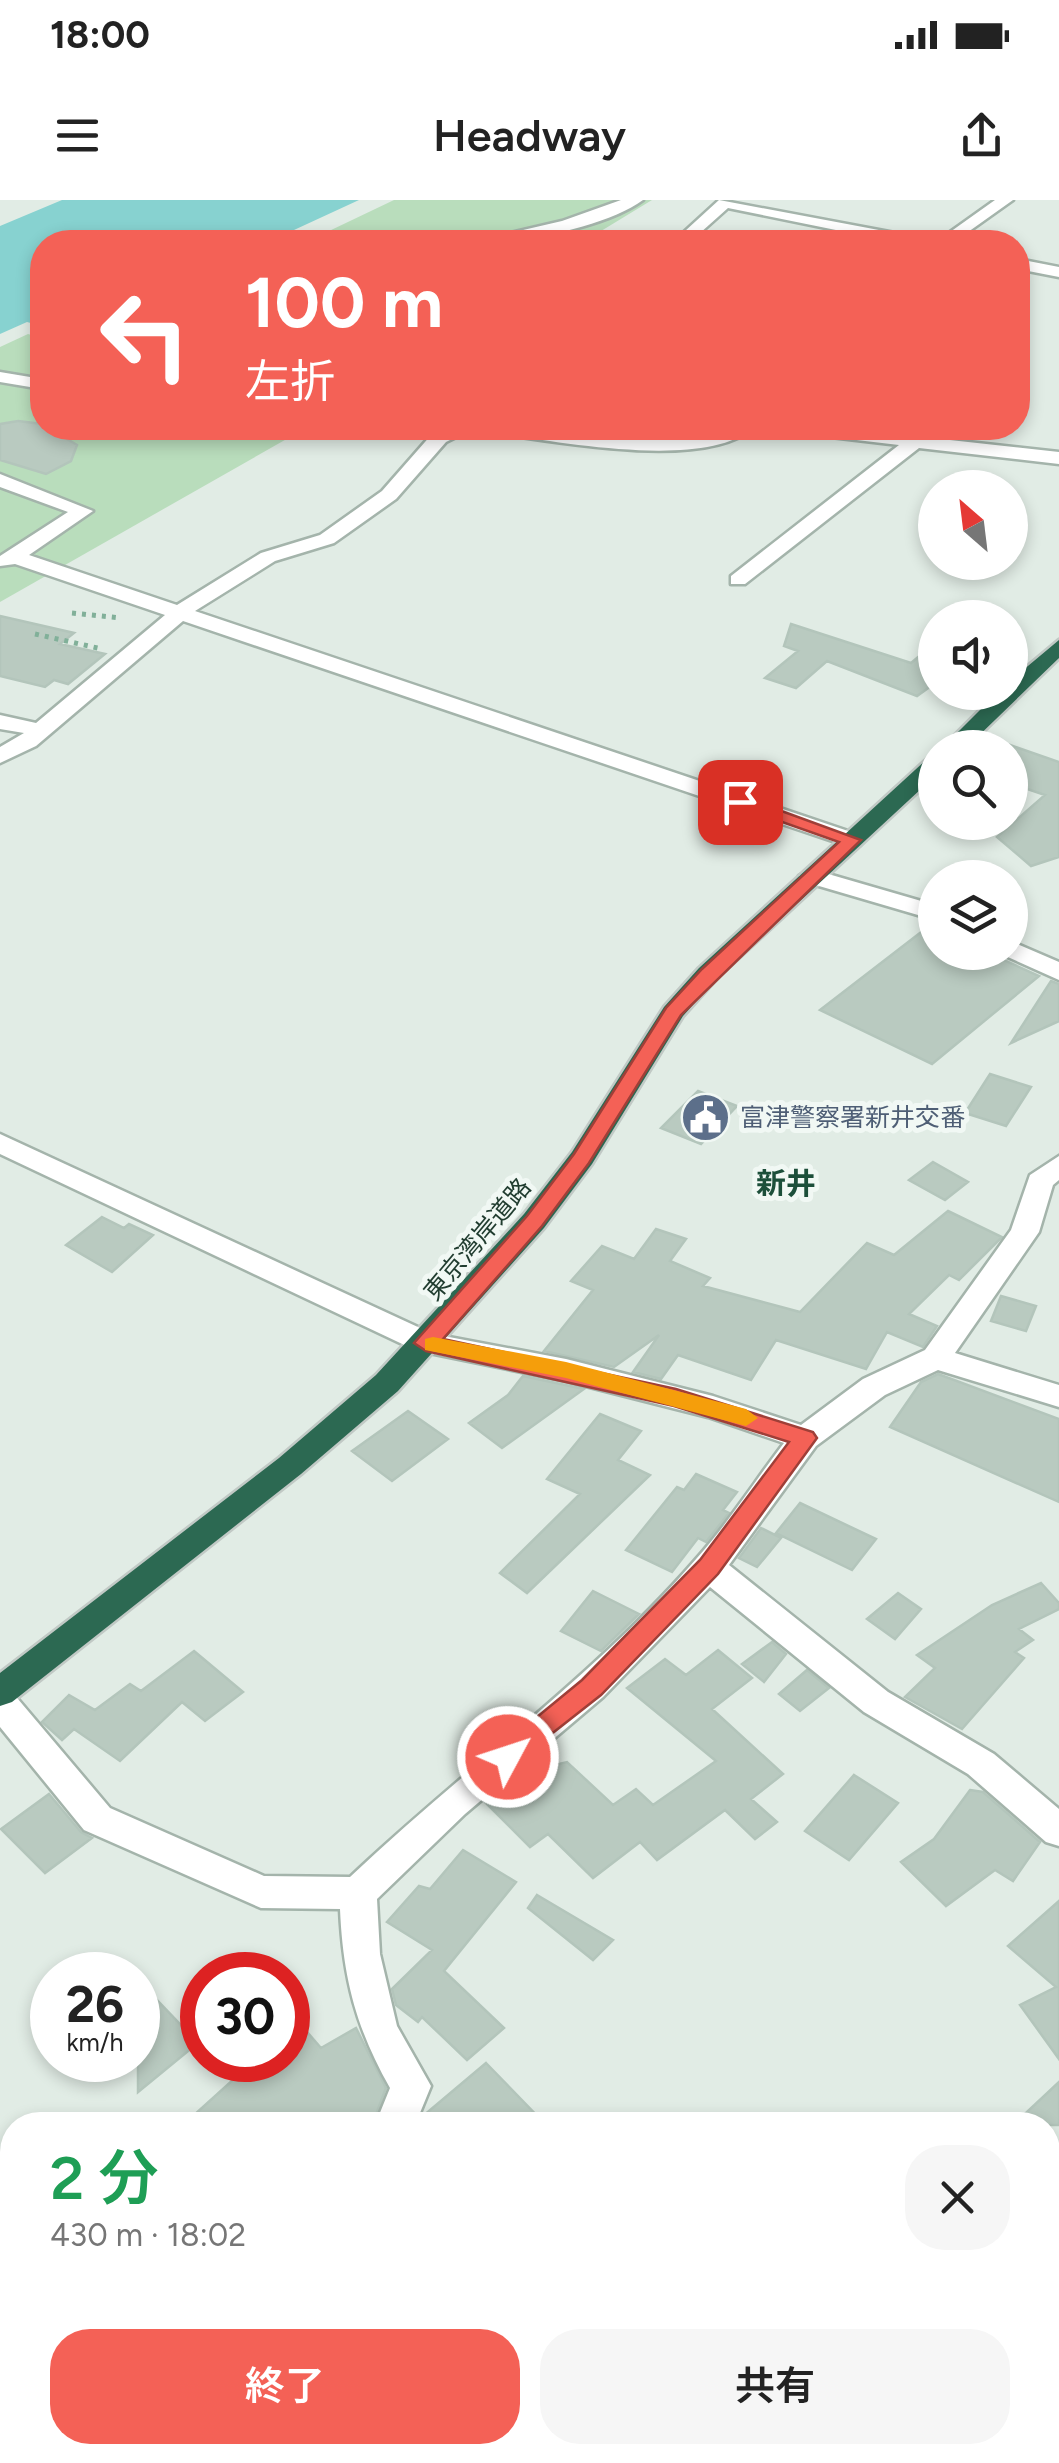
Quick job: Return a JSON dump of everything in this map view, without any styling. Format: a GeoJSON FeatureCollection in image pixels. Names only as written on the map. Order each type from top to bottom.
{"type":"FeatureCollection","features":[{"type":"Feature","properties":{"kind":"highway"},"geometry":{"type":"LineString","coordinates":[[972,730],[1059,646]]}},
{"type":"Feature","properties":{"kind":"highway","name":"東京湾岸道路"},"geometry":{"type":"LineString","coordinates":[[0,1692],[290,1466],[426,1343],[534,1221],[570,1174],[673,1012],[918,780]]}},
{"type":"Feature","properties":{"kind":"street"},"geometry":{"type":"LineString","coordinates":[[540,230],[635,200]]}},
{"type":"Feature","properties":{"kind":"street"},"geometry":{"type":"LineString","coordinates":[[961,230],[1004,200]]}},
{"type":"Feature","properties":{"kind":"street"},"geometry":{"type":"LineString","coordinates":[[694,230],[724,202],[858,230]]}},
{"type":"Feature","properties":{"kind":"street"},"geometry":{"type":"LineString","coordinates":[[1030,266],[1059,272]]}},
{"type":"Feature","properties":{"kind":"street"},"geometry":{"type":"LineString","coordinates":[[0,377],[30,382]]}},
{"type":"Feature","properties":{"kind":"street"},"geometry":{"type":"LineString","coordinates":[[0,756],[40,730],[183,610],[268,557],[328,539],[388,495],[438,440]]}},
{"type":"Feature","properties":{"kind":"street"},"geometry":{"type":"LineString","coordinates":[[597,440],[641,445],[710,440]]}},
{"type":"Feature","properties":{"kind":"street"},"geometry":{"type":"LineString","coordinates":[[898,440],[1059,458]]}},
{"type":"Feature","properties":{"kind":"street"},"geometry":{"type":"LineString","coordinates":[[989,440],[1059,448]]}},
{"type":"Feature","properties":{"kind":"street"},"geometry":{"type":"LineString","coordinates":[[738,580],[915,442]]}},
{"type":"Feature","properties":{"kind":"street"},"geometry":{"type":"LineString","coordinates":[[0,480],[83,510],[83,515],[8,560]]}},
{"type":"Feature","properties":{"kind":"street"},"geometry":{"type":"LineString","coordinates":[[8,560],[183,610],[852,840]]}},
{"type":"Feature","properties":{"kind":"street"},"geometry":{"type":"LineString","coordinates":[[0,722],[40,730]]}},
{"type":"Feature","properties":{"kind":"street"},"geometry":{"type":"LineString","coordinates":[[812,876],[918,908]]}},
{"type":"Feature","properties":{"kind":"street"},"geometry":{"type":"LineString","coordinates":[[1028,957],[1059,972]]}},
{"type":"Feature","properties":{"kind":"street"},"geometry":{"type":"LineString","coordinates":[[0,1144],[426,1343],[584,1374],[713,1407],[805,1438]]}},
{"type":"Feature","properties":{"kind":"street"},"geometry":{"type":"LineString","coordinates":[[0,1702],[97,1819],[261,1892],[358,1893],[452,1803],[592,1688],[709,1567],[805,1438],[874,1388],[936,1358],[1025,1232],[1040,1181],[1059,1165]]}},
{"type":"Feature","properties":{"kind":"street"},"geometry":{"type":"LineString","coordinates":[[936,1358],[1059,1396]]}},
{"type":"Feature","properties":{"kind":"street"},"geometry":{"type":"LineString","coordinates":[[709,1567],[876,1702],[981,1764],[1059,1831]]}},
{"type":"Feature","properties":{"kind":"street"},"geometry":{"type":"LineString","coordinates":[[358,1893],[360,1954],[379,2030],[411,2086],[400,2112]]}},
{"type":"Feature","properties":{"kind":"path"},"geometry":{"type":"LineString","coordinates":[[35,634],[78,647],[133,650]]}},
{"type":"Feature","properties":{"kind":"green space"},"geometry":{"type":"Polygon","coordinates":[[[394,200],[652,200],[603,230],[331,230],[394,200]]]}},
{"type":"Feature","properties":{"kind":"green space"},"geometry":{"type":"Polygon","coordinates":[[[30,335],[30,440],[285,440],[0,602],[0,347],[30,335]]]}},
{"type":"Feature","properties":{"kind":"water"},"geometry":{"type":"Polygon","coordinates":[[[62,200],[359,200],[294,230],[30,230],[30,323],[0,334],[0,226],[62,200]]]}},
{"type":"Feature","properties":{"kind":"building"},"geometry":{"type":"Polygon","coordinates":[[[30,422],[30,440],[69,440],[77,445],[71,461],[46,474],[0,460],[0,424],[30,422]]]}},
{"type":"Feature","properties":{"kind":"building"},"geometry":{"type":"Polygon","coordinates":[[[0,616],[74,633],[60,644],[105,654],[68,684],[54,680],[45,687],[0,676],[0,616]]]}},
{"type":"Feature","properties":{"kind":"building"},"geometry":{"type":"Polygon","coordinates":[[[791,624],[911,663],[918,657],[918,695],[827,661],[796,688],[765,678],[798,651],[784,646],[791,624]]]}},
{"type":"Feature","properties":{"kind":"building"},"geometry":{"type":"Polygon","coordinates":[[[1028,751],[1059,762],[1059,857],[1031,866],[1001,840],[1028,840],[1028,810],[1045,795],[1028,789],[1028,751]]]}},
{"type":"Feature","properties":{"kind":"building"},"geometry":{"type":"Polygon","coordinates":[[[918,935],[918,970],[1026,970],[1039,976],[932,1064],[820,1010],[918,935]]]}},
{"type":"Feature","properties":{"kind":"building"},"geometry":{"type":"Polygon","coordinates":[[[1051,981],[1059,984],[1059,1021],[1011,1043],[1051,981]]]}},
{"type":"Feature","properties":{"kind":"building"},"geometry":{"type":"Polygon","coordinates":[[[990,1074],[1031,1087],[1006,1126],[965,1113],[990,1074]]]}},
{"type":"Feature","properties":{"kind":"building"},"geometry":{"type":"Polygon","coordinates":[[[698,1091],[737,1106],[701,1144],[661,1128],[698,1091]]]}},
{"type":"Feature","properties":{"kind":"building"},"geometry":{"type":"Polygon","coordinates":[[[933,1162],[968,1182],[945,1200],[909,1180],[933,1162]]]}},
{"type":"Feature","properties":{"kind":"building"},"geometry":{"type":"Polygon","coordinates":[[[948,1211],[1002,1237],[959,1280],[949,1275],[909,1314],[937,1326],[923,1347],[887,1332],[866,1369],[776,1340],[751,1380],[678,1355],[661,1379],[633,1372],[659,1335],[614,1367],[544,1351],[593,1290],[571,1281],[602,1246],[634,1259],[656,1229],[686,1239],[670,1261],[710,1278],[703,1286],[800,1312],[867,1243],[894,1255],[948,1211]]]}},
{"type":"Feature","properties":{"kind":"building"},"geometry":{"type":"Polygon","coordinates":[[[102,1217],[124,1228],[129,1224],[153,1235],[112,1272],[66,1245],[102,1217]]]}},
{"type":"Feature","properties":{"kind":"building"},"geometry":{"type":"Polygon","coordinates":[[[1001,1296],[1036,1306],[1026,1331],[991,1321],[1001,1296]]]}},
{"type":"Feature","properties":{"kind":"building"},"geometry":{"type":"Polygon","coordinates":[[[938,1374],[1059,1419],[1059,1502],[890,1427],[921,1382],[938,1374]]]}},
{"type":"Feature","properties":{"kind":"building"},"geometry":{"type":"Polygon","coordinates":[[[523,1376],[584,1389],[502,1448],[469,1423],[508,1395],[523,1376]]]}},
{"type":"Feature","properties":{"kind":"building"},"geometry":{"type":"Polygon","coordinates":[[[408,1411],[448,1439],[392,1481],[352,1451],[408,1411]]]}},
{"type":"Feature","properties":{"kind":"building"},"geometry":{"type":"Polygon","coordinates":[[[600,1414],[641,1431],[618,1460],[650,1475],[527,1593],[500,1573],[580,1494],[547,1479],[600,1414]]]}},
{"type":"Feature","properties":{"kind":"building"},"geometry":{"type":"Polygon","coordinates":[[[696,1474],[737,1492],[723,1510],[729,1513],[706,1542],[698,1538],[672,1572],[626,1550],[677,1487],[684,1490],[696,1474]]]}},
{"type":"Feature","properties":{"kind":"building"},"geometry":{"type":"Polygon","coordinates":[[[800,1503],[876,1539],[852,1570],[776,1533],[800,1503]]]}},
{"type":"Feature","properties":{"kind":"building"},"geometry":{"type":"Polygon","coordinates":[[[761,1528],[781,1538],[757,1567],[739,1558],[761,1528]]]}},
{"type":"Feature","properties":{"kind":"building"},"geometry":{"type":"Polygon","coordinates":[[[1041,1583],[1059,1603],[1059,1609],[1019,1629],[1033,1640],[1015,1652],[1024,1658],[962,1729],[905,1697],[935,1668],[917,1655],[992,1605],[1041,1583]]]}},
{"type":"Feature","properties":{"kind":"building"},"geometry":{"type":"Polygon","coordinates":[[[593,1591],[639,1614],[601,1651],[561,1631],[593,1591]]]}},
{"type":"Feature","properties":{"kind":"building"},"geometry":{"type":"Polygon","coordinates":[[[898,1593],[921,1609],[895,1639],[867,1619],[898,1593]]]}},
{"type":"Feature","properties":{"kind":"building"},"geometry":{"type":"Polygon","coordinates":[[[772,1642],[786,1654],[764,1682],[742,1664],[772,1642]]]}},
{"type":"Feature","properties":{"kind":"building"},"geometry":{"type":"Polygon","coordinates":[[[718,1650],[752,1678],[712,1709],[783,1774],[751,1799],[777,1822],[755,1839],[725,1810],[657,1860],[640,1842],[593,1878],[548,1834],[530,1847],[485,1802],[521,1773],[567,1762],[613,1805],[636,1789],[653,1805],[716,1761],[627,1688],[665,1659],[686,1675],[718,1650]]]}},
{"type":"Feature","properties":{"kind":"building"},"geometry":{"type":"Polygon","coordinates":[[[194,1651],[243,1692],[205,1721],[182,1702],[120,1761],[74,1729],[62,1740],[42,1722],[69,1695],[95,1710],[130,1684],[141,1691],[194,1651]]]}},
{"type":"Feature","properties":{"kind":"building"},"geometry":{"type":"Polygon","coordinates":[[[807,1670],[829,1688],[800,1711],[779,1694],[807,1670]]]}},
{"type":"Feature","properties":{"kind":"building"},"geometry":{"type":"Polygon","coordinates":[[[854,1775],[898,1803],[849,1860],[805,1831],[854,1775]]]}},
{"type":"Feature","properties":{"kind":"building"},"geometry":{"type":"Polygon","coordinates":[[[970,1790],[983,1792],[1040,1842],[1013,1881],[995,1870],[946,1906],[901,1862],[934,1839],[970,1790]]]}},
{"type":"Feature","properties":{"kind":"building"},"geometry":{"type":"Polygon","coordinates":[[[49,1794],[81,1832],[92,1838],[45,1873],[1,1829],[49,1794]]]}},
{"type":"Feature","properties":{"kind":"building"},"geometry":{"type":"Polygon","coordinates":[[[463,1850],[516,1882],[444,1971],[504,2028],[467,2060],[422,2017],[418,2022],[396,2005],[392,1989],[432,1950],[387,1922],[419,1886],[430,1889],[463,1850]]]}},
{"type":"Feature","properties":{"kind":"building"},"geometry":{"type":"Polygon","coordinates":[[[537,1895],[613,1940],[593,1960],[528,1908],[537,1895]]]}},
{"type":"Feature","properties":{"kind":"building"},"geometry":{"type":"Polygon","coordinates":[[[1059,1901],[1059,2059],[1020,2005],[1056,1987],[1008,1946],[1059,1901]]]}},
{"type":"Feature","properties":{"kind":"building"},"geometry":{"type":"Polygon","coordinates":[[[160,2003],[180,2024],[180,2058],[160,2074],[160,2003]]]}},
{"type":"Feature","properties":{"kind":"building"},"geometry":{"type":"Polygon","coordinates":[[[356,2028],[386,2088],[377,2112],[197,2112],[231,2082],[310,2082],[310,2035],[321,2048],[356,2028]]]}},
{"type":"Feature","properties":{"kind":"building"},"geometry":{"type":"Polygon","coordinates":[[[486,2063],[533,2112],[428,2112],[486,2063]]]}},
{"type":"Feature","properties":{"kind":"building"},"geometry":{"type":"Polygon","coordinates":[[[1059,2082],[1059,2112],[1027,2112],[1059,2082]]]}},
{"type":"Feature","properties":{"kind":"slow traffic"},"geometry":{"type":"LineString","coordinates":[[433,1345],[566,1370],[746,1418]]}},
{"type":"Feature","properties":{"kind":"place","name":"富津警察署新井交番"},"geometry":{"type":"Point","coordinates":[705,1117]}},
{"type":"Feature","properties":{"kind":"district","name":"新井"},"geometry":{"type":"Point","coordinates":[786,1184]}},
{"type":"Feature","properties":{"kind":"route"},"geometry":{"type":"LineString","coordinates":[[508,1757],[592,1688],[709,1567],[805,1438],[713,1407],[566,1370],[426,1343],[534,1221],[582,1158],[642,1056],[673,1012],[708,973],[852,840],[740,802]]}}]}
